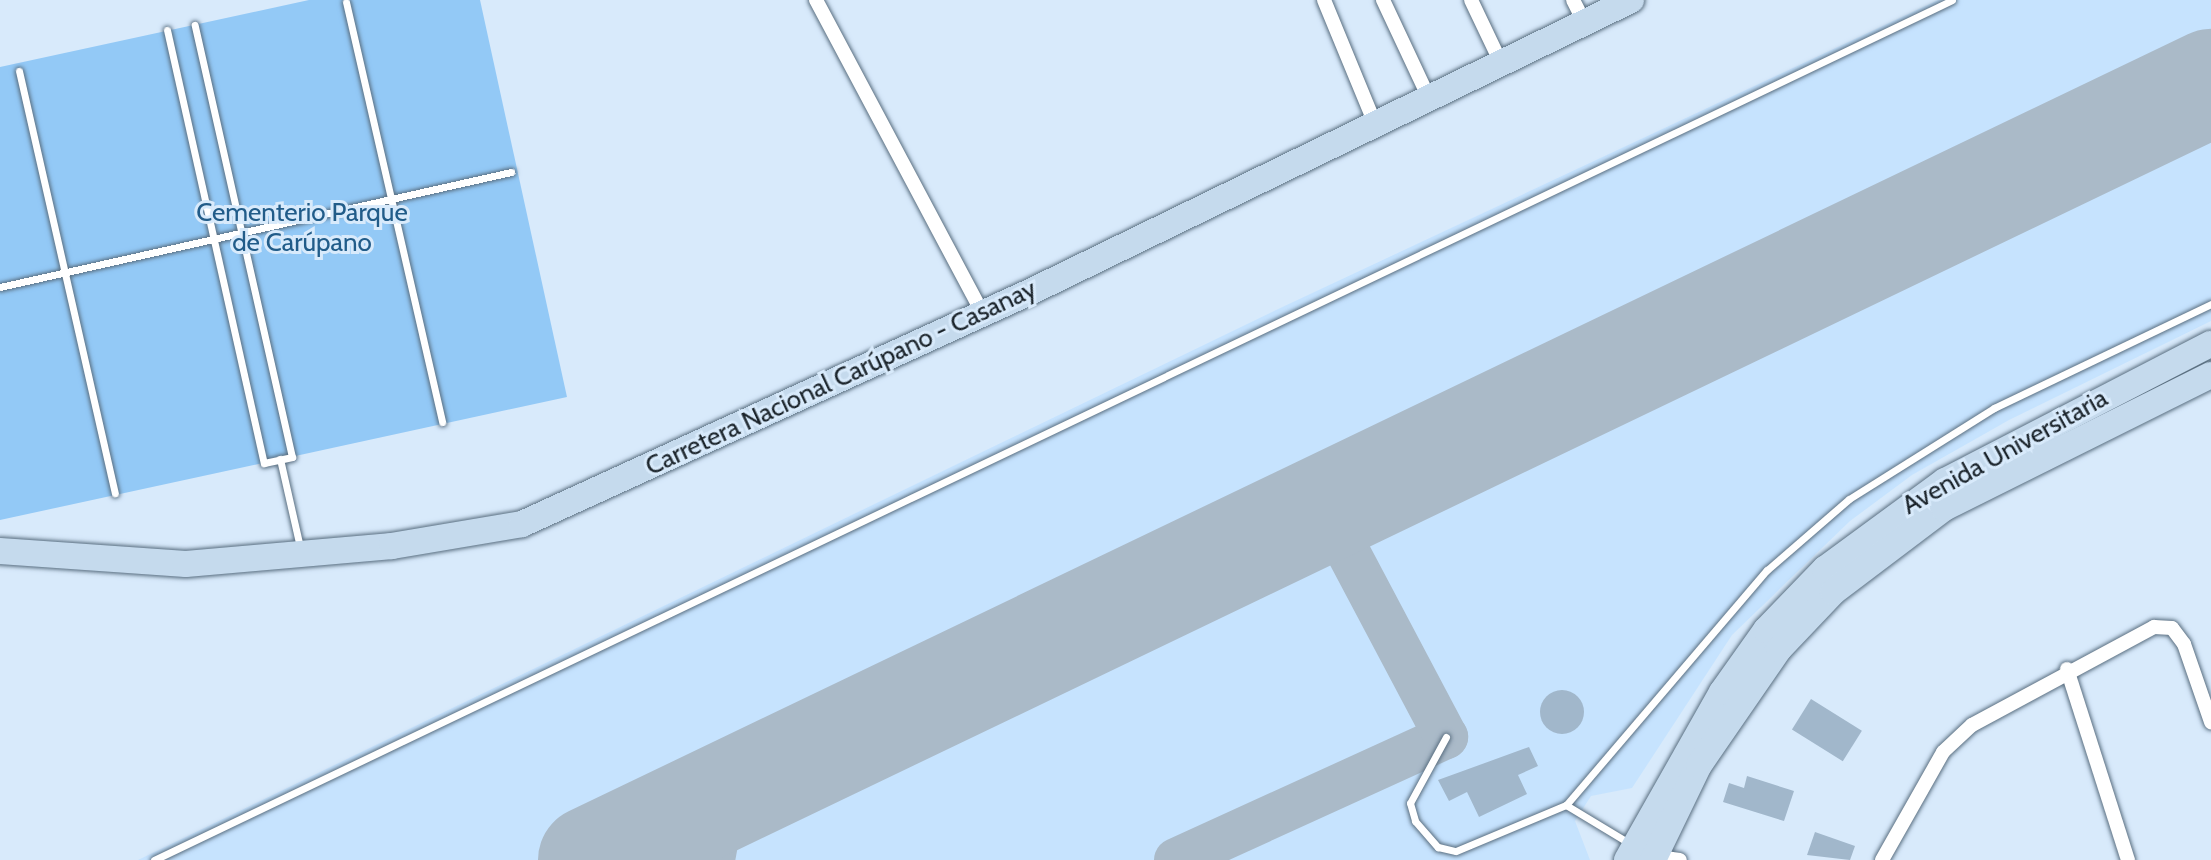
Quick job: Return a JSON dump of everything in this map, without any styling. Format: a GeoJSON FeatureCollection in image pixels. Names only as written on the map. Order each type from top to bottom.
{"type":"FeatureCollection","features":[{"type":"Feature","properties":{"kind":"highway","name":"Carretera Nacional Carúpano - Casanay"},"geometry":{"type":"LineString","coordinates":[[0,551],[186,564],[301,554],[522,524],[983,314],[1429,98],[1501,63],[1578,11],[1631,0]]}},
{"type":"Feature","properties":{"kind":"highway","name":"Avenida Universitaria"},"geometry":{"type":"LineString","coordinates":[[1650,857],[1722,692],[1766,630],[1825,569],[1945,481],[2211,344]]}},
{"type":"Feature","properties":{"kind":"highway","name":"Avenida Universitaria"},"geometry":{"type":"LineString","coordinates":[[1650,857],[1699,765],[1779,649],[1833,592],[1944,508],[2211,375]]}},
{"type":"Feature","properties":{"kind":"street"},"geometry":{"type":"LineString","coordinates":[[816,0],[983,314]]}},
{"type":"Feature","properties":{"kind":"street"},"geometry":{"type":"LineString","coordinates":[[1324,0],[1375,124]]}},
{"type":"Feature","properties":{"kind":"street"},"geometry":{"type":"LineString","coordinates":[[1383,0],[1429,98]]}},
{"type":"Feature","properties":{"kind":"street"},"geometry":{"type":"LineString","coordinates":[[1471,0],[1501,63]]}},
{"type":"Feature","properties":{"kind":"street"},"geometry":{"type":"LineString","coordinates":[[1882,860],[1943,752],[1972,725],[2067,669],[2154,627],[2172,628],[2211,722]]}},
{"type":"Feature","properties":{"kind":"street"},"geometry":{"type":"LineString","coordinates":[[2067,669],[2128,860]]}},
{"type":"Feature","properties":{"kind":"lane"},"geometry":{"type":"LineString","coordinates":[[154,860],[1952,0]]}},
{"type":"Feature","properties":{"kind":"lane"},"geometry":{"type":"LineString","coordinates":[[346,2],[442,422]]}},
{"type":"Feature","properties":{"kind":"lane"},"geometry":{"type":"LineString","coordinates":[[167,30],[264,463],[292,457],[195,25]]}},
{"type":"Feature","properties":{"kind":"lane"},"geometry":{"type":"LineString","coordinates":[[19,71],[115,493]]}},
{"type":"Feature","properties":{"kind":"lane"},"geometry":{"type":"LineString","coordinates":[[0,287],[511,172]]}},
{"type":"Feature","properties":{"kind":"lane"},"geometry":{"type":"LineString","coordinates":[[1446,737],[1410,803],[1438,847],[1456,851],[1566,805],[1767,570],[1849,499],[1994,408],[2211,304]]}},
{"type":"Feature","properties":{"kind":"lane"},"geometry":{"type":"LineString","coordinates":[[280,459],[301,554]]}},
{"type":"Feature","properties":{"kind":"lane"},"geometry":{"type":"LineString","coordinates":[[1566,805],[1650,857]]}},
{"type":"Feature","properties":{"kind":"shaded area"},"geometry":{"type":"Polygon","coordinates":[[[1938,0],[2211,0],[2211,321],[2009,420],[1912,475],[1850,521],[1732,635],[1632,788],[1591,796],[1575,821],[1590,860],[138,860],[1276,310],[1938,0]]]}},
{"type":"Feature","properties":{"kind":"green space","name":"Cementerio Parque de Carúpano"},"geometry":{"type":"Polygon","coordinates":[[[309,0],[480,0],[567,397],[0,520],[0,67],[309,0]]]}},
{"type":"Feature","properties":{"kind":"building"},"geometry":{"type":"Polygon","coordinates":[[[1562,690],[1578,696],[1584,712],[1578,728],[1562,734],[1546,728],[1540,712],[1546,696],[1562,690]]]}},
{"type":"Feature","properties":{"kind":"building"},"geometry":{"type":"Polygon","coordinates":[[[1811,699],[1862,731],[1843,761],[1792,730],[1811,699]]]}},
{"type":"Feature","properties":{"kind":"building"},"geometry":{"type":"Polygon","coordinates":[[[1529,747],[1538,766],[1518,775],[1527,794],[1479,817],[1467,792],[1449,801],[1438,780],[1529,747]]]}},
{"type":"Feature","properties":{"kind":"building"},"geometry":{"type":"Polygon","coordinates":[[[1747,776],[1794,791],[1784,821],[1723,802],[1729,783],[1744,788],[1747,776]]]}},
{"type":"Feature","properties":{"kind":"building"},"geometry":{"type":"Polygon","coordinates":[[[1815,832],[1855,846],[1850,860],[1807,855],[1815,832]]]}},
{"type":"Feature","properties":{"kind":"taxiway"},"geometry":{"type":"LineString","coordinates":[[1176,860],[1446,737],[1325,508]]}},
{"type":"Feature","properties":{"kind":"taxiway"},"geometry":{"type":"LineString","coordinates":[[713,860],[721,816],[734,792]]}},
{"type":"Feature","properties":{"kind":"taxiway"},"geometry":{"type":"LineString","coordinates":[[648,833],[678,839],[708,860]]}},
{"type":"Feature","properties":{"kind":"runway"},"geometry":{"type":"LineString","coordinates":[[592,860],[2211,83]]}}]}
